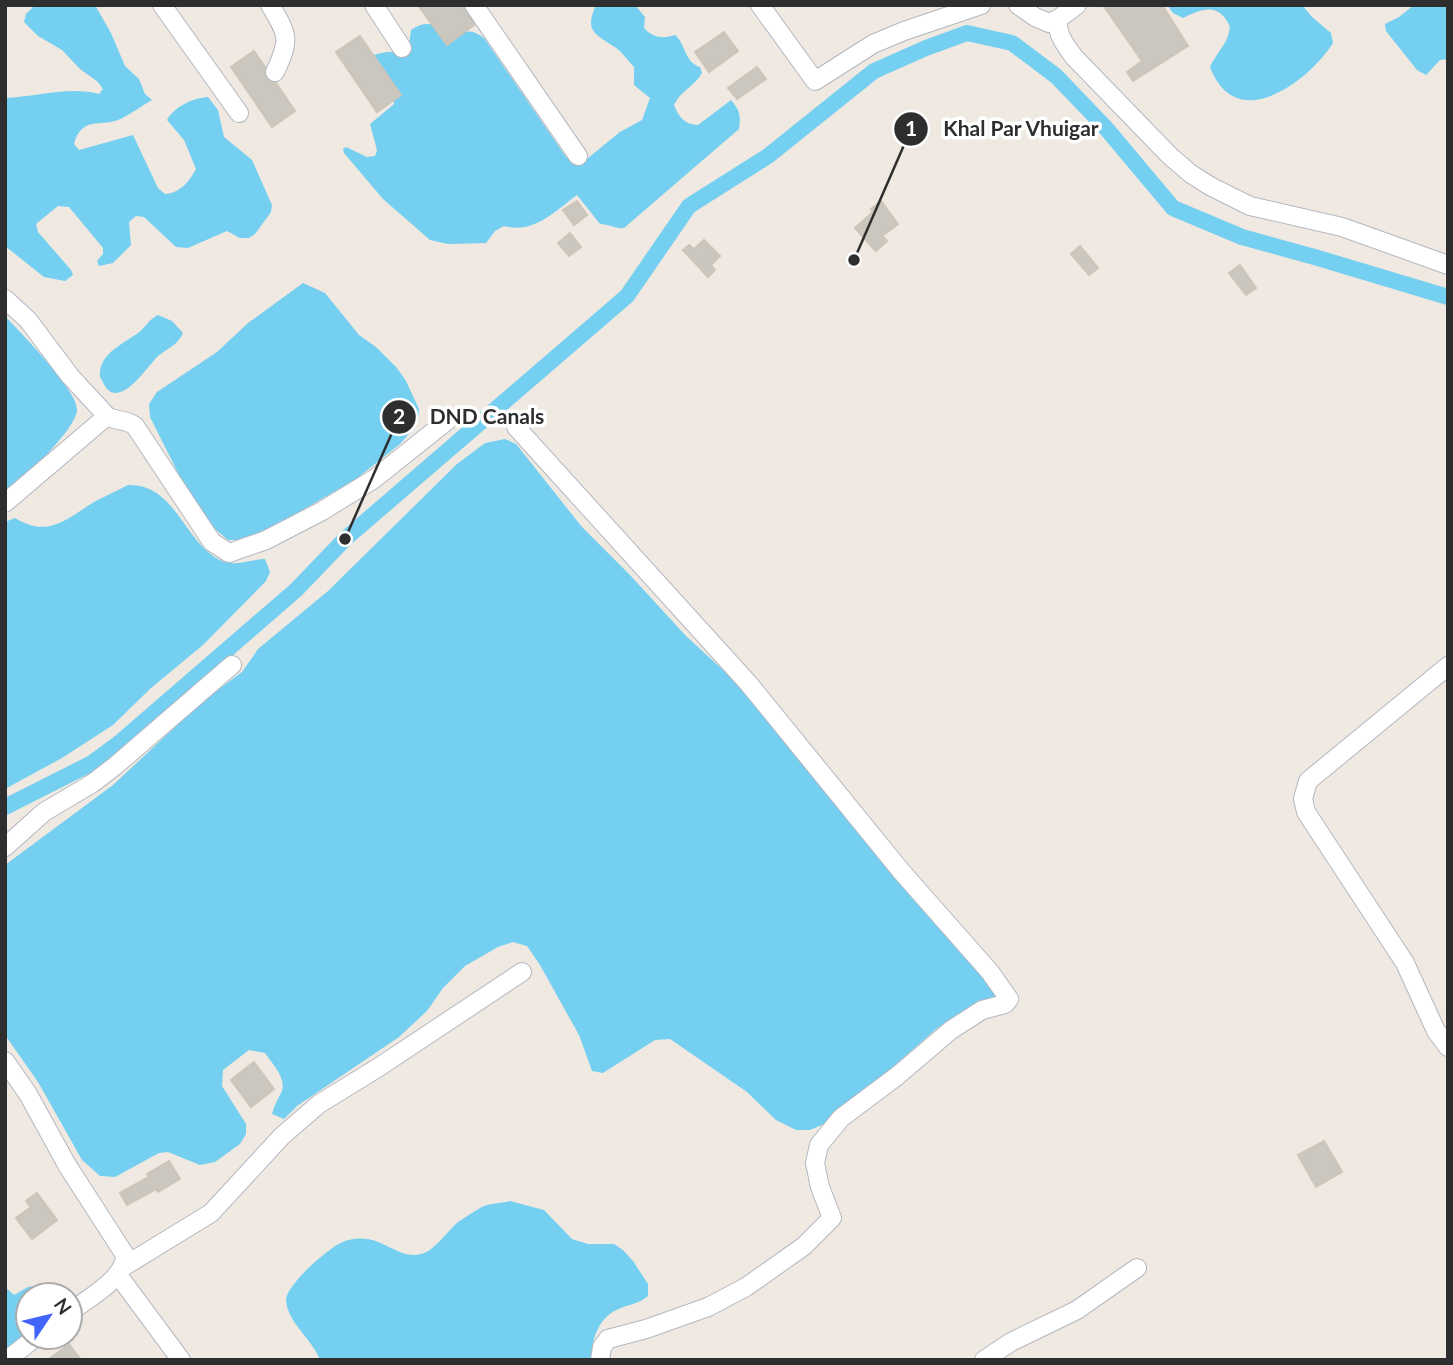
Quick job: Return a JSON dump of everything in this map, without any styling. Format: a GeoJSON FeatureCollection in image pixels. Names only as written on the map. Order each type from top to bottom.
{"type":"FeatureCollection","features":[{"type":"Feature","properties":{"kind":"street"},"geometry":{"type":"LineString","coordinates":[[162,5],[239,113]]}},
{"type":"Feature","properties":{"kind":"street"},"geometry":{"type":"LineString","coordinates":[[270,5],[282,25],[287,44],[275,72]]}},
{"type":"Feature","properties":{"kind":"street"},"geometry":{"type":"LineString","coordinates":[[374,5],[402,48]]}},
{"type":"Feature","properties":{"kind":"street"},"geometry":{"type":"LineString","coordinates":[[474,5],[578,156]]}},
{"type":"Feature","properties":{"kind":"street"},"geometry":{"type":"LineString","coordinates":[[760,5],[815,80],[873,44],[981,5]]}},
{"type":"Feature","properties":{"kind":"street"},"geometry":{"type":"LineString","coordinates":[[1018,5],[1049,23],[1077,5]]}},
{"type":"Feature","properties":{"kind":"street"},"geometry":{"type":"LineString","coordinates":[[1058,19],[1057,27],[1064,44],[1074,57],[1170,156],[1191,174],[1250,206],[1342,227],[1448,265]]}},
{"type":"Feature","properties":{"kind":"street"},"geometry":{"type":"LineString","coordinates":[[5,299],[28,320],[70,376],[107,416],[113,420],[128,421],[135,426],[212,542],[229,553],[266,540],[322,511],[373,479],[448,420]]}},
{"type":"Feature","properties":{"kind":"street"},"geometry":{"type":"LineString","coordinates":[[5,503],[107,416]]}},
{"type":"Feature","properties":{"kind":"street"},"geometry":{"type":"LineString","coordinates":[[516,427],[748,684],[901,871],[990,972],[1009,999],[1005,1004],[982,1010],[951,1030],[897,1076],[841,1118],[819,1145],[815,1163],[824,1200],[832,1218],[804,1246],[746,1287],[708,1307],[608,1339],[602,1347],[600,1360]]}},
{"type":"Feature","properties":{"kind":"street"},"geometry":{"type":"LineString","coordinates":[[5,847],[44,812],[93,783],[115,766],[232,665]]}},
{"type":"Feature","properties":{"kind":"street"},"geometry":{"type":"LineString","coordinates":[[1448,666],[1308,780],[1303,799],[1306,812],[1405,963],[1436,1031],[1448,1047]]}},
{"type":"Feature","properties":{"kind":"street"},"geometry":{"type":"LineString","coordinates":[[84,1301],[121,1271],[211,1213],[282,1136],[319,1104],[522,972]]}},
{"type":"Feature","properties":{"kind":"street"},"geometry":{"type":"LineString","coordinates":[[5,1061],[28,1094],[67,1165],[122,1248],[126,1261],[121,1271]]}},
{"type":"Feature","properties":{"kind":"street"},"geometry":{"type":"LineString","coordinates":[[984,1360],[1029,1332],[1077,1310],[1137,1268]]}},
{"type":"Feature","properties":{"kind":"street"},"geometry":{"type":"LineString","coordinates":[[121,1271],[181,1360]]}},
{"type":"Feature","properties":{"kind":"water"},"geometry":{"type":"Polygon","coordinates":[[[35,5],[95,5],[125,66],[139,79],[145,94],[152,100],[118,120],[86,126],[77,135],[74,144],[79,150],[133,135],[158,188],[165,194],[175,192],[187,182],[196,169],[184,140],[167,120],[185,104],[208,97],[218,110],[224,137],[252,160],[272,205],[271,212],[255,234],[249,238],[240,238],[227,231],[188,248],[176,247],[144,217],[136,216],[129,222],[131,245],[113,263],[99,266],[97,261],[103,254],[103,248],[69,207],[58,206],[36,224],[38,232],[71,270],[73,275],[65,281],[44,277],[5,246],[5,98],[64,91],[99,94],[103,89],[62,50],[38,36],[24,22],[26,14],[35,5]]]}},
{"type":"Feature","properties":{"kind":"water"},"geometry":{"type":"Polygon","coordinates":[[[596,5],[635,5],[645,17],[644,28],[647,31],[658,37],[675,35],[679,39],[688,57],[700,67],[702,73],[674,105],[686,122],[698,125],[731,100],[740,117],[739,129],[624,228],[600,224],[577,195],[534,224],[515,228],[504,226],[495,231],[486,243],[448,244],[430,240],[383,199],[344,153],[343,149],[346,147],[367,157],[375,156],[377,150],[370,124],[394,104],[393,95],[369,58],[383,53],[408,53],[411,30],[428,24],[473,32],[484,38],[566,157],[572,162],[588,158],[620,132],[642,120],[650,98],[634,85],[634,67],[619,50],[593,30],[591,20],[596,5]]]}},
{"type":"Feature","properties":{"kind":"water"},"geometry":{"type":"Polygon","coordinates":[[[1167,5],[1302,5],[1331,33],[1333,43],[1307,73],[1290,86],[1254,100],[1237,98],[1222,87],[1210,67],[1228,36],[1229,24],[1215,10],[1199,11],[1183,18],[1173,13],[1167,5]]]}},
{"type":"Feature","properties":{"kind":"water"},"geometry":{"type":"Polygon","coordinates":[[[1414,5],[1448,5],[1448,59],[1440,60],[1426,75],[1417,70],[1386,31],[1385,24],[1414,5]]]}},
{"type":"Feature","properties":{"kind":"water"},"geometry":{"type":"Polygon","coordinates":[[[303,283],[325,293],[359,335],[397,368],[419,409],[418,419],[400,444],[356,479],[256,534],[242,540],[228,540],[208,523],[185,487],[150,417],[149,404],[157,392],[217,352],[248,323],[303,283]]]}},
{"type":"Feature","properties":{"kind":"water"},"geometry":{"type":"Polygon","coordinates":[[[158,315],[172,321],[183,333],[181,337],[158,356],[127,389],[115,393],[110,391],[100,377],[103,362],[113,350],[158,315]]]}},
{"type":"Feature","properties":{"kind":"water"},"geometry":{"type":"Polygon","coordinates":[[[5,316],[58,375],[75,400],[77,409],[75,418],[59,441],[5,495],[5,316]]]}},
{"type":"Feature","properties":{"kind":"water"},"geometry":{"type":"Polygon","coordinates":[[[505,439],[516,444],[582,527],[686,636],[759,703],[1004,995],[964,1011],[936,1029],[824,1124],[810,1130],[796,1130],[776,1120],[747,1092],[670,1039],[655,1040],[603,1073],[592,1071],[579,1035],[540,965],[527,946],[513,942],[498,947],[465,966],[443,988],[427,1011],[399,1037],[297,1106],[284,1119],[272,1114],[283,1088],[278,1072],[265,1053],[249,1050],[223,1070],[222,1086],[246,1124],[246,1134],[240,1144],[215,1162],[200,1165],[168,1152],[159,1153],[115,1177],[100,1176],[82,1160],[38,1082],[5,1035],[5,865],[113,785],[203,701],[242,672],[258,649],[328,591],[457,464],[485,443],[505,439]]]}},
{"type":"Feature","properties":{"kind":"water"},"geometry":{"type":"Polygon","coordinates":[[[128,485],[145,487],[158,494],[209,553],[222,561],[238,563],[265,559],[270,572],[266,581],[203,645],[151,688],[113,725],[62,758],[5,789],[5,522],[15,518],[37,526],[56,524],[128,485]]]}},
{"type":"Feature","properties":{"kind":"water"},"geometry":{"type":"Polygon","coordinates":[[[510,1201],[544,1210],[572,1239],[588,1244],[614,1244],[633,1261],[648,1284],[648,1296],[613,1312],[602,1322],[595,1336],[591,1360],[320,1360],[291,1316],[286,1300],[293,1285],[320,1258],[338,1244],[358,1239],[372,1240],[409,1255],[423,1254],[435,1246],[456,1224],[478,1209],[510,1201]]]}},
{"type":"Feature","properties":{"kind":"water"},"geometry":{"type":"Polygon","coordinates":[[[5,1287],[14,1295],[14,1344],[5,1348],[5,1287]]]}},
{"type":"Feature","properties":{"kind":"building"},"geometry":{"type":"Polygon","coordinates":[[[418,5],[463,5],[474,25],[447,45],[418,5]]]}},
{"type":"Feature","properties":{"kind":"building"},"geometry":{"type":"Polygon","coordinates":[[[1103,5],[1162,5],[1188,46],[1133,81],[1127,72],[1142,61],[1103,5]]]}},
{"type":"Feature","properties":{"kind":"building"},"geometry":{"type":"Polygon","coordinates":[[[724,32],[738,51],[709,72],[695,52],[724,32]]]}},
{"type":"Feature","properties":{"kind":"building"},"geometry":{"type":"Polygon","coordinates":[[[360,36],[401,95],[377,112],[336,52],[360,36]]]}},
{"type":"Feature","properties":{"kind":"building"},"geometry":{"type":"Polygon","coordinates":[[[254,51],[265,67],[265,78],[276,83],[295,111],[272,127],[231,67],[254,51]]]}},
{"type":"Feature","properties":{"kind":"building"},"geometry":{"type":"Polygon","coordinates":[[[757,67],[766,79],[737,99],[728,88],[757,67]]]}},
{"type":"Feature","properties":{"kind":"building"},"geometry":{"type":"Polygon","coordinates":[[[577,201],[587,215],[574,225],[563,210],[577,201]]]}},
{"type":"Feature","properties":{"kind":"building"},"geometry":{"type":"Polygon","coordinates":[[[881,201],[898,224],[882,236],[887,241],[876,251],[855,228],[881,201]]]}},
{"type":"Feature","properties":{"kind":"building"},"geometry":{"type":"Polygon","coordinates":[[[570,233],[581,247],[569,256],[558,243],[570,233]]]}},
{"type":"Feature","properties":{"kind":"building"},"geometry":{"type":"Polygon","coordinates":[[[704,240],[720,256],[711,265],[715,270],[708,277],[683,250],[689,245],[694,249],[704,240]]]}},
{"type":"Feature","properties":{"kind":"building"},"geometry":{"type":"Polygon","coordinates":[[[1080,246],[1098,268],[1089,275],[1071,254],[1080,246]]]}},
{"type":"Feature","properties":{"kind":"building"},"geometry":{"type":"Polygon","coordinates":[[[1240,265],[1256,288],[1246,295],[1229,273],[1240,265]]]}},
{"type":"Feature","properties":{"kind":"building"},"geometry":{"type":"Polygon","coordinates":[[[254,1062],[274,1089],[251,1107],[231,1080],[254,1062]]]}},
{"type":"Feature","properties":{"kind":"building"},"geometry":{"type":"Polygon","coordinates":[[[1324,1141],[1342,1172],[1316,1187],[1298,1155],[1324,1141]]]}},
{"type":"Feature","properties":{"kind":"building"},"geometry":{"type":"Polygon","coordinates":[[[169,1161],[180,1179],[127,1205],[120,1193],[149,1177],[147,1174],[169,1161]]]}},
{"type":"Feature","properties":{"kind":"building"},"geometry":{"type":"Polygon","coordinates":[[[37,1193],[57,1220],[32,1239],[16,1218],[31,1207],[26,1201],[37,1193]]]}},
{"type":"Feature","properties":{"kind":"building"},"geometry":{"type":"Polygon","coordinates":[[[60,1351],[74,1351],[81,1360],[48,1360],[60,1351]]]}},
{"type":"Feature","properties":{"kind":"waterway"},"geometry":{"type":"LineString","coordinates":[[5,807],[92,763],[119,743],[296,590],[345,539],[627,296],[689,206],[768,156],[874,71],[967,33],[1012,43],[1056,76],[1105,127],[1173,208],[1242,237],[1448,297]]}},
{"type":"Feature","properties":{"kind":"place","name":"Khal Par Vhuigar"},"geometry":{"type":"Point","coordinates":[854,260]}},
{"type":"Feature","properties":{"kind":"place","name":"DND Canals"},"geometry":{"type":"Point","coordinates":[345,539]}}]}
